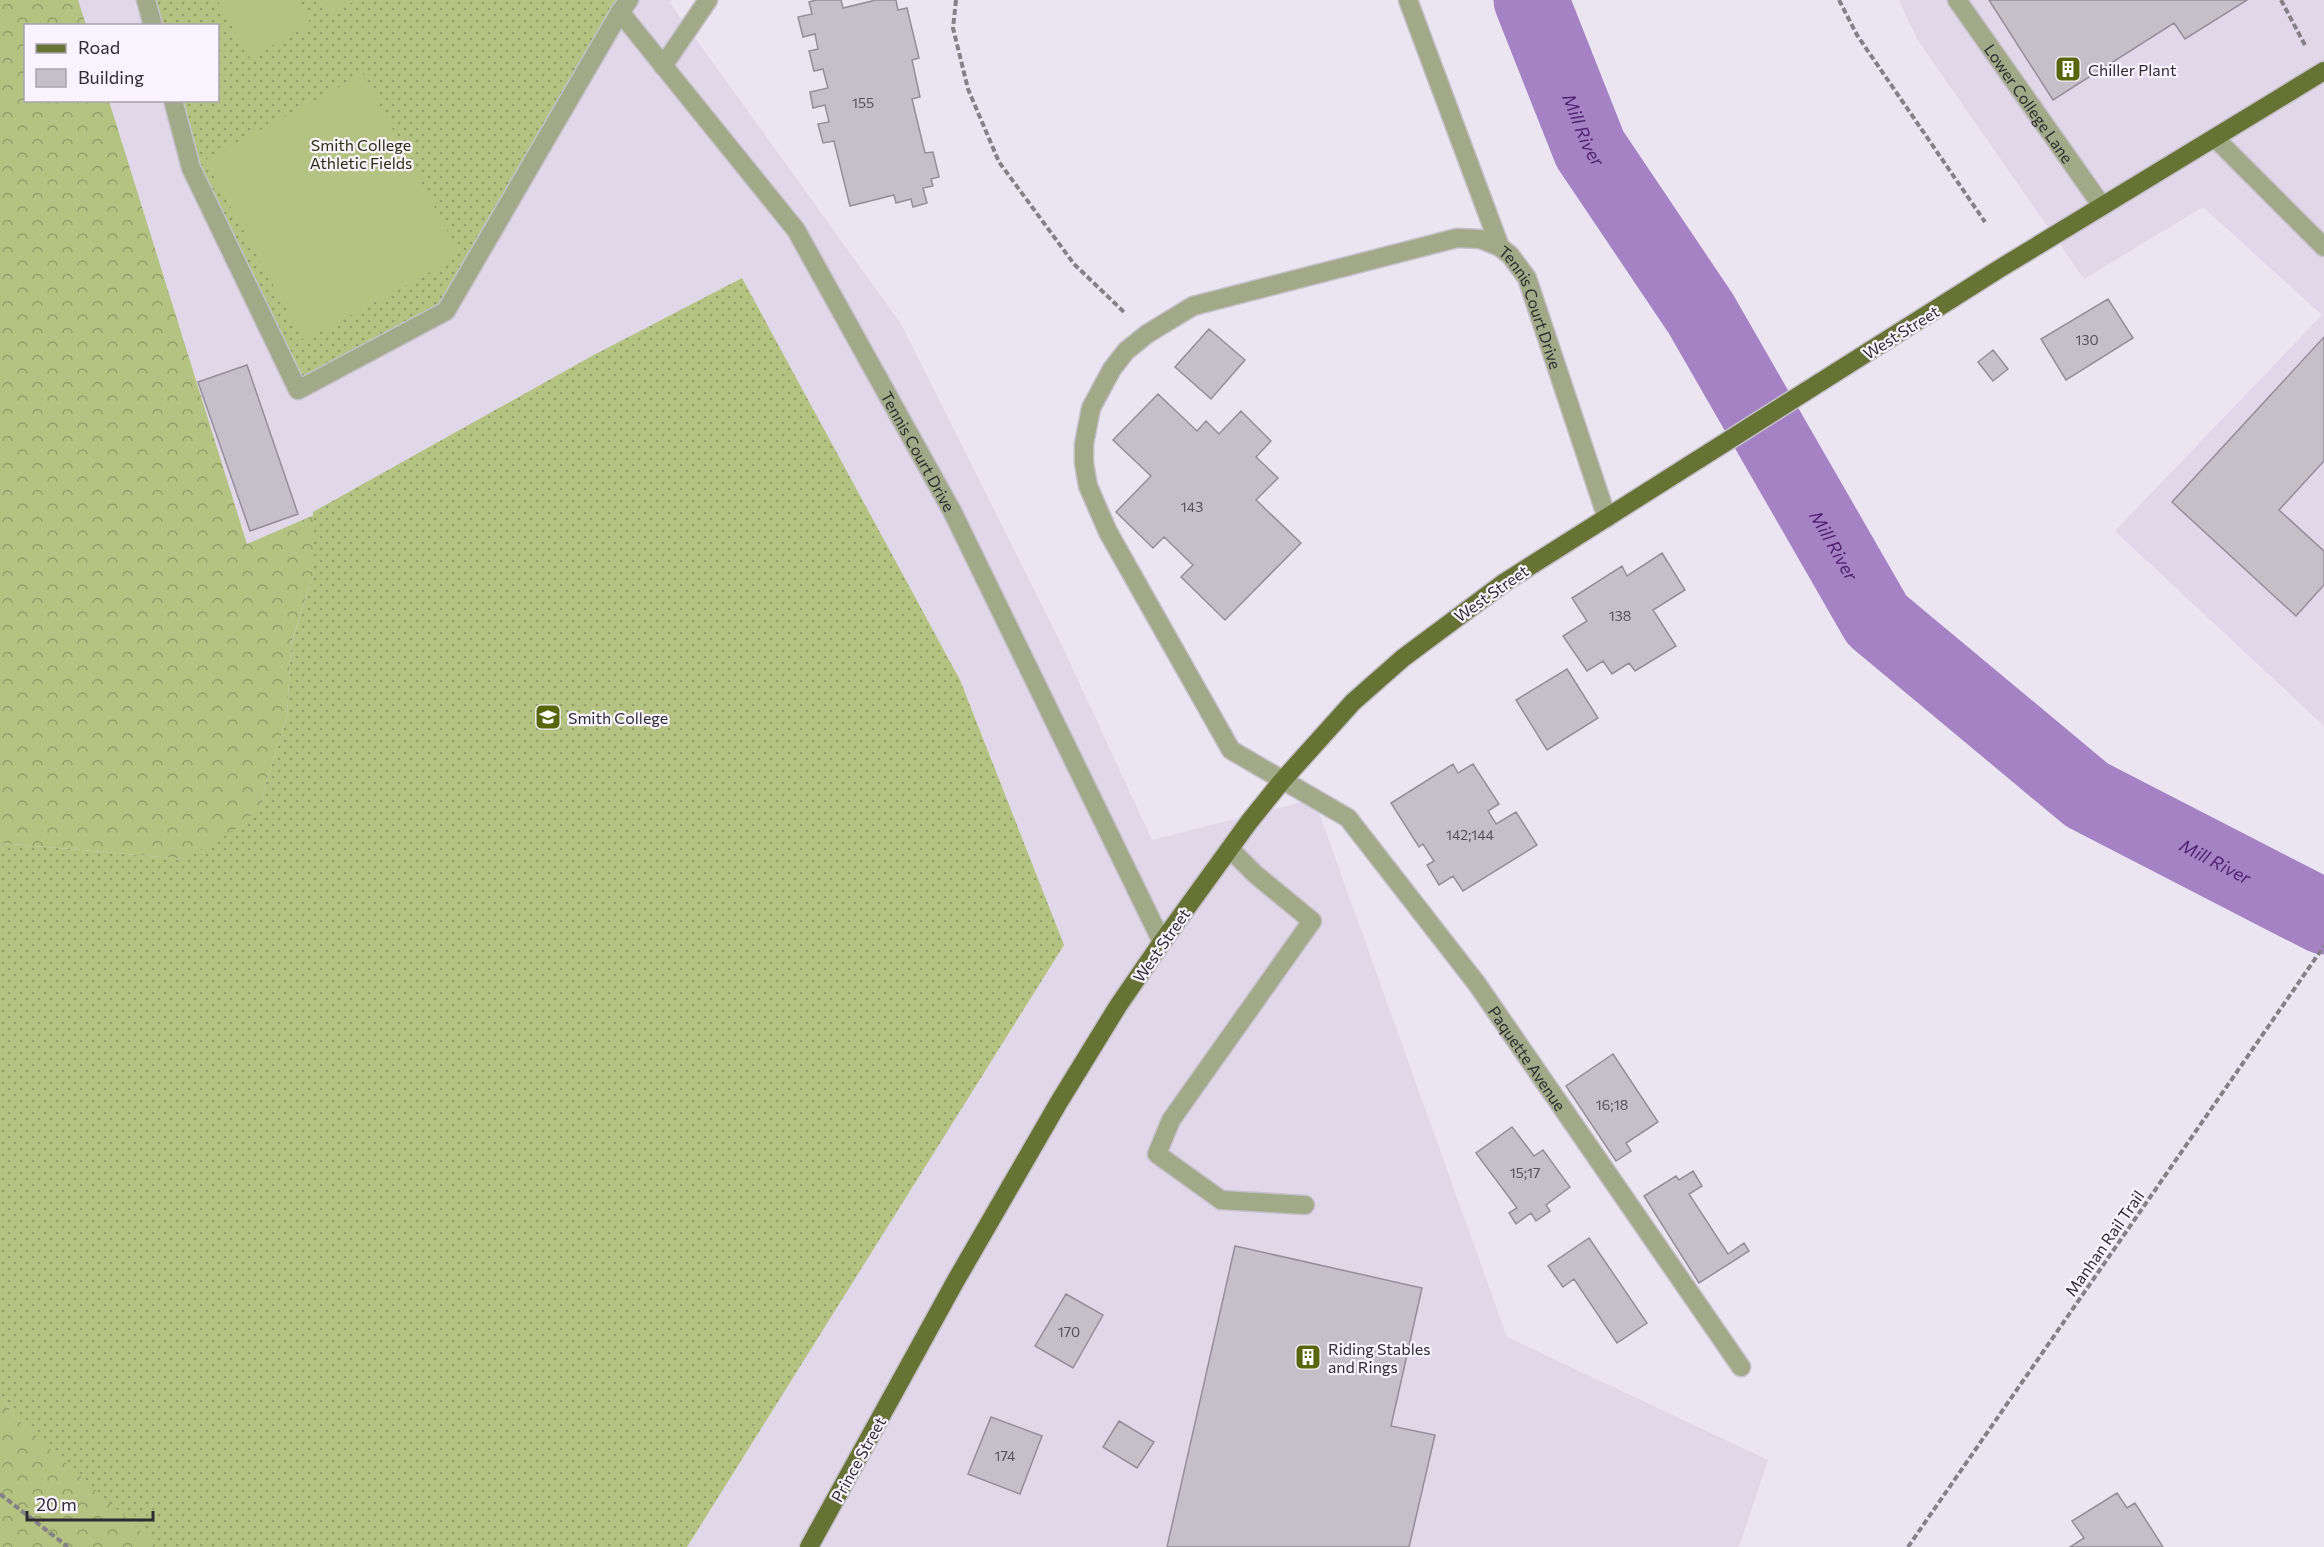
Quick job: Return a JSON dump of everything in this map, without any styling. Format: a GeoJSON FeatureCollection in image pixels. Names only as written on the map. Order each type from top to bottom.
{"type":"FeatureCollection","features":[{"type":"Feature","properties":{"kind":"main road","name":"West Street"},"geometry":{"type":"LineString","coordinates":[[907,1372],[955,1282],[1059,1102],[1118,1006],[1162,942],[1282,781],[1353,702],[1403,657],[1505,582],[1922,318],[2324,71]]}},
{"type":"Feature","properties":{"kind":"main road","name":"Prince Street"},"geometry":{"type":"LineString","coordinates":[[809,1547],[907,1372]]}},
{"type":"Feature","properties":{"kind":"street"},"geometry":{"type":"LineString","coordinates":[[146,0],[152,24]]}},
{"type":"Feature","properties":{"kind":"street"},"geometry":{"type":"LineString","coordinates":[[663,66],[708,0]]}},
{"type":"Feature","properties":{"kind":"street","name":"Tennis Court Drive"},"geometry":{"type":"LineString","coordinates":[[1408,0],[1500,247],[1510,255],[1527,278],[1607,518]]}},
{"type":"Feature","properties":{"kind":"street","name":"Lower College Lane"},"geometry":{"type":"LineString","coordinates":[[1957,0],[2102,206]]}},
{"type":"Feature","properties":{"kind":"street"},"geometry":{"type":"LineString","coordinates":[[174,102],[191,168],[297,390],[446,311],[625,6]]}},
{"type":"Feature","properties":{"kind":"street","name":"Tennis Court Drive"},"geometry":{"type":"LineString","coordinates":[[625,6],[663,66],[796,230],[952,511],[1162,942]]}},
{"type":"Feature","properties":{"kind":"street"},"geometry":{"type":"LineString","coordinates":[[2215,138],[2324,247]]}},
{"type":"Feature","properties":{"kind":"street","name":"Paquette Avenue"},"geometry":{"type":"LineString","coordinates":[[1500,247],[1491,242],[1470,237],[1444,241],[1193,306],[1147,334],[1126,351],[1100,388],[1091,408],[1083,444],[1088,486],[1108,532],[1232,750],[1348,818],[1477,984],[1741,1367]]}},
{"type":"Feature","properties":{"kind":"street"},"geometry":{"type":"LineString","coordinates":[[1230,849],[1255,874],[1312,921],[1171,1120],[1157,1154],[1221,1200],[1305,1205]]}},
{"type":"Feature","properties":{"kind":"path"},"geometry":{"type":"LineString","coordinates":[[956,0],[953,28],[968,89],[999,162],[1074,264],[1147,334]]}},
{"type":"Feature","properties":{"kind":"path"},"geometry":{"type":"LineString","coordinates":[[1839,0],[1857,35],[1985,222]]}},
{"type":"Feature","properties":{"kind":"path"},"geometry":{"type":"LineString","coordinates":[[2281,0],[2310,52]]}},
{"type":"Feature","properties":{"kind":"path","name":"Manhan Rail Trail"},"geometry":{"type":"LineString","coordinates":[[1908,1547],[2324,946]]}},
{"type":"Feature","properties":{"kind":"path"},"geometry":{"type":"LineString","coordinates":[[0,1494],[68,1547]]}},
{"type":"Feature","properties":{"kind":"shaded area","name":"Smith College"},"geometry":{"type":"Polygon","coordinates":[[[0,0],[672,0],[670,3],[901,324],[1057,635],[1152,840],[1314,799],[1507,1337],[1768,1460],[1739,1547],[0,1547],[0,0]]]}},
{"type":"Feature","properties":{"kind":"shaded area"},"geometry":{"type":"Polygon","coordinates":[[[1899,0],[2324,0],[2324,726],[2115,531],[2322,315],[2203,207],[2084,279],[1917,39],[1899,0]]]}},
{"type":"Feature","properties":{"kind":"green space"},"geometry":{"type":"Polygon","coordinates":[[[0,0],[78,0],[86,24],[24,24],[24,102],[109,102],[247,544],[314,515],[313,575],[291,644],[287,718],[266,782],[261,806],[240,826],[185,859],[0,843],[0,0]]]}},
{"type":"Feature","properties":{"kind":"green space","name":"Smith College Athletic Fields"},"geometry":{"type":"Polygon","coordinates":[[[146,0],[629,0],[446,311],[298,390],[191,168],[173,102],[219,102],[219,24],[153,24],[146,0]]]}},
{"type":"Feature","properties":{"kind":"green space"},"geometry":{"type":"Polygon","coordinates":[[[217,0],[297,0],[311,24],[250,58],[217,0]]]}},
{"type":"Feature","properties":{"kind":"green space"},"geometry":{"type":"Polygon","coordinates":[[[323,0],[356,0],[332,14],[323,0]]]}},
{"type":"Feature","properties":{"kind":"green space"},"geometry":{"type":"Polygon","coordinates":[[[363,74],[457,249],[434,270],[304,341],[205,160],[363,74]]]}},
{"type":"Feature","properties":{"kind":"green space"},"geometry":{"type":"Polygon","coordinates":[[[742,278],[960,680],[1064,945],[687,1547],[149,1547],[13,1415],[0,1394],[0,843],[185,859],[261,806],[266,782],[287,718],[291,645],[313,575],[313,512],[590,357],[742,278]]]}},
{"type":"Feature","properties":{"kind":"green space"},"geometry":{"type":"Polygon","coordinates":[[[0,1394],[13,1415],[158,1547],[0,1547],[0,1394]]]}},
{"type":"Feature","properties":{"kind":"building"},"geometry":{"type":"Polygon","coordinates":[[[841,0],[843,8],[876,0],[896,0],[898,10],[907,8],[919,58],[912,60],[920,97],[912,99],[925,153],[933,152],[939,177],[931,179],[933,186],[923,188],[927,203],[913,207],[911,199],[896,203],[894,195],[850,206],[834,141],[823,143],[818,124],[829,122],[825,105],[813,108],[810,92],[828,88],[823,69],[814,71],[809,51],[818,49],[815,34],[803,37],[798,17],[812,14],[809,2],[841,0]]]}},
{"type":"Feature","properties":{"kind":"building","name":"Chiller Plant"},"geometry":{"type":"Polygon","coordinates":[[[1989,0],[2247,0],[2185,39],[2174,23],[2053,100],[1989,0]]]}},
{"type":"Feature","properties":{"kind":"building"},"geometry":{"type":"Polygon","coordinates":[[[2108,299],[2133,338],[2066,380],[2041,339],[2108,299]]]}},
{"type":"Feature","properties":{"kind":"building"},"geometry":{"type":"Polygon","coordinates":[[[1209,329],[1245,360],[1211,399],[1175,367],[1209,329]]]}},
{"type":"Feature","properties":{"kind":"building"},"geometry":{"type":"Polygon","coordinates":[[[2324,337],[2324,461],[2279,510],[2324,551],[2324,585],[2296,616],[2172,502],[2324,337]]]}},
{"type":"Feature","properties":{"kind":"building"},"geometry":{"type":"Polygon","coordinates":[[[1993,350],[2008,369],[1993,381],[1978,362],[1993,350]]]}},
{"type":"Feature","properties":{"kind":"building"},"geometry":{"type":"Polygon","coordinates":[[[247,365],[298,514],[250,531],[198,382],[247,365]]]}},
{"type":"Feature","properties":{"kind":"building"},"geometry":{"type":"Polygon","coordinates":[[[1158,394],[1197,431],[1206,421],[1219,434],[1241,411],[1271,441],[1256,457],[1278,478],[1256,500],[1301,543],[1225,620],[1181,577],[1193,565],[1164,537],[1153,548],[1116,512],[1151,476],[1113,440],[1158,394]]]}},
{"type":"Feature","properties":{"kind":"building"},"geometry":{"type":"Polygon","coordinates":[[[1662,553],[1685,590],[1653,610],[1676,646],[1635,671],[1629,663],[1612,674],[1603,661],[1587,671],[1563,636],[1587,621],[1572,598],[1622,566],[1627,576],[1662,553]]]}},
{"type":"Feature","properties":{"kind":"building"},"geometry":{"type":"Polygon","coordinates":[[[1567,669],[1598,718],[1547,750],[1516,700],[1567,669]]]}},
{"type":"Feature","properties":{"kind":"building"},"geometry":{"type":"Polygon","coordinates":[[[1453,764],[1458,773],[1473,764],[1499,804],[1488,811],[1496,824],[1516,812],[1537,845],[1463,891],[1453,876],[1439,885],[1427,865],[1434,861],[1423,844],[1419,847],[1391,803],[1453,764]]]}},
{"type":"Feature","properties":{"kind":"building"},"geometry":{"type":"Polygon","coordinates":[[[1613,1054],[1658,1122],[1626,1143],[1631,1151],[1616,1161],[1566,1086],[1613,1054]]]}},
{"type":"Feature","properties":{"kind":"building"},"geometry":{"type":"Polygon","coordinates":[[[1512,1127],[1534,1156],[1543,1150],[1570,1187],[1546,1205],[1550,1211],[1536,1221],[1531,1213],[1516,1224],[1509,1213],[1517,1208],[1476,1153],[1512,1127]]]}},
{"type":"Feature","properties":{"kind":"building"},"geometry":{"type":"Polygon","coordinates":[[[1693,1171],[1702,1186],[1689,1194],[1728,1254],[1744,1243],[1749,1251],[1699,1283],[1644,1196],[1676,1176],[1679,1180],[1693,1171]]]}},
{"type":"Feature","properties":{"kind":"building"},"geometry":{"type":"Polygon","coordinates":[[[1589,1238],[1647,1323],[1617,1343],[1574,1279],[1563,1287],[1548,1266],[1589,1238]]]}},
{"type":"Feature","properties":{"kind":"building","name":"Riding Stables and Rings"},"geometry":{"type":"Polygon","coordinates":[[[1235,1246],[1422,1288],[1391,1426],[1435,1435],[1409,1547],[1167,1547],[1235,1246]]]}},
{"type":"Feature","properties":{"kind":"building"},"geometry":{"type":"Polygon","coordinates":[[[1066,1294],[1103,1315],[1073,1368],[1035,1346],[1066,1294]]]}},
{"type":"Feature","properties":{"kind":"building"},"geometry":{"type":"Polygon","coordinates":[[[991,1417],[1042,1436],[1020,1494],[968,1474],[991,1417]]]}},
{"type":"Feature","properties":{"kind":"building"},"geometry":{"type":"Polygon","coordinates":[[[1119,1421],[1154,1442],[1137,1468],[1103,1447],[1119,1421]]]}},
{"type":"Feature","properties":{"kind":"building"},"geometry":{"type":"Polygon","coordinates":[[[2117,1493],[2127,1508],[2135,1503],[2163,1547],[2070,1547],[2084,1538],[2072,1521],[2117,1493]]]}},
{"type":"Feature","properties":{"kind":"waterway","name":"Mill River"},"geometry":{"type":"LineString","coordinates":[[1531,0],[1590,149],[1701,314],[1877,620],[2087,795],[2324,917]]}},
{"type":"Feature","properties":{"kind":"place","name":"Chiller Plant"},"geometry":{"type":"Point","coordinates":[2068,69]}},
{"type":"Feature","properties":{"kind":"place","name":"Smith College"},"geometry":{"type":"Point","coordinates":[548,717]}},
{"type":"Feature","properties":{"kind":"place","name":"Riding Stables and Rings"},"geometry":{"type":"Point","coordinates":[1308,1357]}}]}
